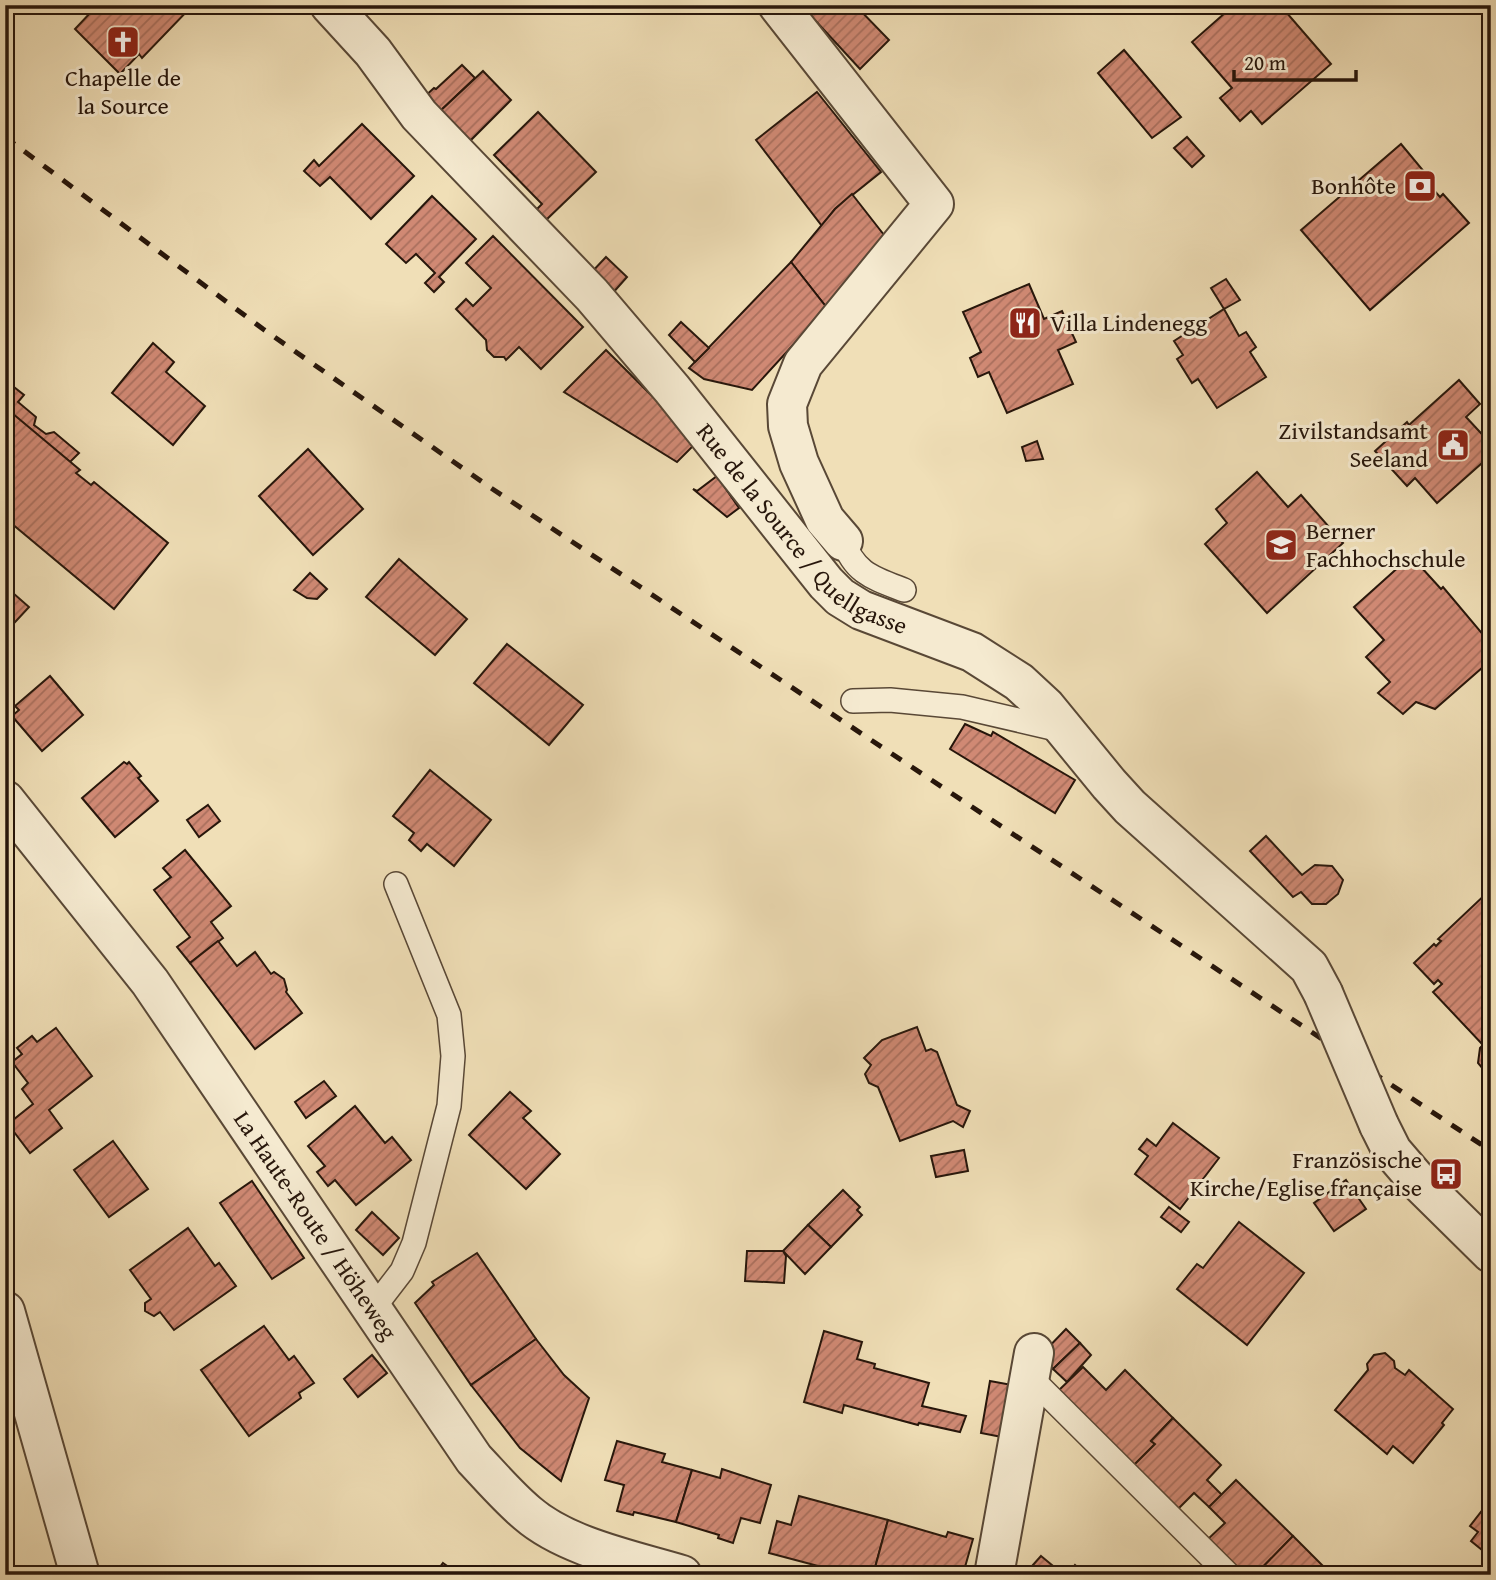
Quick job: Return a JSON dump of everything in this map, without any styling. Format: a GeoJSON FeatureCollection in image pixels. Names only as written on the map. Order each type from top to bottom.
{"type":"FeatureCollection","features":[{"type":"Feature","properties":{"kind":"street","name":"Rue de la Source / Quellgasse"},"geometry":{"type":"LineString","coordinates":[[330,5],[373,52],[419,115],[593,295],[840,597],[861,610],[948,642],[993,663],[1028,690],[1046,707],[1130,807],[1309,967],[1324,993],[1392,1151],[1416,1179],[1491,1253]]}},
{"type":"Feature","properties":{"kind":"street"},"geometry":{"type":"LineString","coordinates":[[778,5],[934,204],[803,364],[787,404],[788,426],[799,463],[825,520],[843,541]]}},
{"type":"Feature","properties":{"kind":"street","name":"La Haute-Route / Höheweg"},"geometry":{"type":"LineString","coordinates":[[5,800],[150,982],[474,1459],[527,1514],[546,1527],[586,1546],[682,1575]]}},
{"type":"Feature","properties":{"kind":"street"},"geometry":{"type":"LineString","coordinates":[[5,1311],[80,1575]]}},
{"type":"Feature","properties":{"kind":"street"},"geometry":{"type":"LineString","coordinates":[[994,1575],[1032,1365]]}},
{"type":"Feature","properties":{"kind":"lane"},"geometry":{"type":"LineString","coordinates":[[843,541],[849,559],[874,578],[904,590]]}},
{"type":"Feature","properties":{"kind":"lane"},"geometry":{"type":"LineString","coordinates":[[853,701],[890,700],[962,706],[1065,731]]}},
{"type":"Feature","properties":{"kind":"lane"},"geometry":{"type":"LineString","coordinates":[[372,1310],[402,1271],[414,1243],[449,1105],[453,1056],[449,1015],[396,884]]}},
{"type":"Feature","properties":{"kind":"lane"},"geometry":{"type":"LineString","coordinates":[[1032,1365],[1229,1575]]}},
{"type":"Feature","properties":{"kind":"building","name":"Chapelle de la Source"},"geometry":{"type":"Polygon","coordinates":[[[193,5],[142,58],[139,54],[120,74],[75,29],[93,10],[90,7],[193,5]]]}},
{"type":"Feature","properties":{"kind":"building"},"geometry":{"type":"Polygon","coordinates":[[[801,5],[855,5],[889,40],[860,69],[801,5]]]}},
{"type":"Feature","properties":{"kind":"building"},"geometry":{"type":"Polygon","coordinates":[[[1234,5],[1280,5],[1331,64],[1262,124],[1251,111],[1240,121],[1220,98],[1232,88],[1192,42],[1234,5]]]}},
{"type":"Feature","properties":{"kind":"building"},"geometry":{"type":"Polygon","coordinates":[[[1124,50],[1181,117],[1152,138],[1098,73],[1124,50]]]}},
{"type":"Feature","properties":{"kind":"building"},"geometry":{"type":"Polygon","coordinates":[[[462,65],[475,78],[437,114],[423,98],[462,65]]]}},
{"type":"Feature","properties":{"kind":"building"},"geometry":{"type":"Polygon","coordinates":[[[483,71],[511,100],[467,144],[437,114],[483,71]]]}},
{"type":"Feature","properties":{"kind":"building"},"geometry":{"type":"Polygon","coordinates":[[[817,92],[881,172],[835,209],[822,226],[756,140],[817,92]]]}},
{"type":"Feature","properties":{"kind":"building"},"geometry":{"type":"Polygon","coordinates":[[[538,112],[596,172],[545,221],[535,211],[542,204],[494,155],[538,112]]]}},
{"type":"Feature","properties":{"kind":"building"},"geometry":{"type":"Polygon","coordinates":[[[362,124],[414,176],[371,219],[330,177],[320,186],[304,171],[314,160],[319,166],[362,124]]]}},
{"type":"Feature","properties":{"kind":"building"},"geometry":{"type":"Polygon","coordinates":[[[1187,137],[1204,156],[1192,167],[1174,148],[1187,137]]]}},
{"type":"Feature","properties":{"kind":"building"},"geometry":{"type":"Polygon","coordinates":[[[1401,144],[1426,174],[1422,177],[1440,197],[1443,194],[1469,223],[1370,310],[1301,230],[1401,144]]]}},
{"type":"Feature","properties":{"kind":"building"},"geometry":{"type":"Polygon","coordinates":[[[852,194],[884,235],[827,308],[791,262],[835,209],[852,194]]]}},
{"type":"Feature","properties":{"kind":"building"},"geometry":{"type":"Polygon","coordinates":[[[432,196],[476,239],[439,277],[444,282],[434,292],[425,283],[435,273],[416,254],[406,263],[386,244],[432,196]]]}},
{"type":"Feature","properties":{"kind":"building"},"geometry":{"type":"Polygon","coordinates":[[[493,236],[583,327],[541,369],[519,347],[506,360],[504,357],[494,357],[487,350],[486,340],[456,309],[466,299],[473,306],[491,288],[466,263],[493,236]]]}},
{"type":"Feature","properties":{"kind":"building"},"geometry":{"type":"Polygon","coordinates":[[[606,257],[627,277],[611,295],[589,275],[606,257]]]}},
{"type":"Feature","properties":{"kind":"building"},"geometry":{"type":"Polygon","coordinates":[[[791,262],[827,308],[752,390],[704,379],[689,368],[791,262]]]}},
{"type":"Feature","properties":{"kind":"building"},"geometry":{"type":"Polygon","coordinates":[[[1226,279],[1240,300],[1224,309],[1211,288],[1226,279]]]}},
{"type":"Feature","properties":{"kind":"building"},"geometry":{"type":"Polygon","coordinates":[[[1029,284],[1044,319],[1062,311],[1076,342],[1058,350],[1073,384],[1007,413],[989,372],[978,377],[970,358],[981,352],[963,312],[1029,284]]]}},
{"type":"Feature","properties":{"kind":"building"},"geometry":{"type":"Polygon","coordinates":[[[1224,309],[1239,336],[1246,332],[1256,347],[1250,352],[1266,377],[1217,408],[1198,379],[1192,383],[1177,359],[1183,355],[1174,341],[1224,309]]]}},
{"type":"Feature","properties":{"kind":"building"},"geometry":{"type":"Polygon","coordinates":[[[681,322],[709,348],[695,362],[669,335],[681,322]]]}},
{"type":"Feature","properties":{"kind":"building"},"geometry":{"type":"Polygon","coordinates":[[[153,343],[174,362],[166,372],[205,406],[173,445],[112,393],[153,343]]]}},
{"type":"Feature","properties":{"kind":"building"},"geometry":{"type":"Polygon","coordinates":[[[606,350],[673,417],[694,445],[677,462],[564,392],[606,350]]]}},
{"type":"Feature","properties":{"kind":"building"},"geometry":{"type":"Polygon","coordinates":[[[5,380],[24,395],[18,402],[36,417],[34,425],[46,434],[54,432],[79,453],[70,462],[5,409],[5,380]]]}},
{"type":"Feature","properties":{"kind":"building"},"geometry":{"type":"Polygon","coordinates":[[[1459,380],[1480,404],[1466,417],[1491,444],[1491,455],[1437,503],[1415,478],[1407,486],[1375,451],[1459,380]]]}},
{"type":"Feature","properties":{"kind":"building"},"geometry":{"type":"Polygon","coordinates":[[[6,408],[80,470],[76,473],[91,485],[94,482],[168,543],[114,609],[5,518],[6,408]]]}},
{"type":"Feature","properties":{"kind":"building"},"geometry":{"type":"Polygon","coordinates":[[[1037,441],[1043,459],[1026,461],[1022,447],[1037,441]]]}},
{"type":"Feature","properties":{"kind":"building"},"geometry":{"type":"Polygon","coordinates":[[[308,449],[363,509],[313,555],[259,496],[308,449]]]}},
{"type":"Feature","properties":{"kind":"building"},"geometry":{"type":"Polygon","coordinates":[[[1257,472],[1288,507],[1301,495],[1343,543],[1267,613],[1205,544],[1227,523],[1216,509],[1257,472]]]}},
{"type":"Feature","properties":{"kind":"building"},"geometry":{"type":"Polygon","coordinates":[[[717,476],[739,508],[727,517],[693,489],[697,491],[717,476]]]}},
{"type":"Feature","properties":{"kind":"building"},"geometry":{"type":"Polygon","coordinates":[[[1411,556],[1441,589],[1443,587],[1491,644],[1491,660],[1435,709],[1416,702],[1403,714],[1378,693],[1390,682],[1366,657],[1384,640],[1354,607],[1411,556]]]}},
{"type":"Feature","properties":{"kind":"building"},"geometry":{"type":"Polygon","coordinates":[[[399,559],[467,619],[435,655],[366,597],[399,559]]]}},
{"type":"Feature","properties":{"kind":"building"},"geometry":{"type":"Polygon","coordinates":[[[310,573],[327,589],[317,599],[307,598],[294,590],[310,573]]]}},
{"type":"Feature","properties":{"kind":"building"},"geometry":{"type":"Polygon","coordinates":[[[5,586],[29,607],[5,633],[5,586]]]}},
{"type":"Feature","properties":{"kind":"building"},"geometry":{"type":"Polygon","coordinates":[[[507,644],[583,705],[549,745],[474,683],[507,644]]]}},
{"type":"Feature","properties":{"kind":"building"},"geometry":{"type":"Polygon","coordinates":[[[50,676],[83,715],[42,751],[12,716],[19,710],[15,706],[50,676]]]}},
{"type":"Feature","properties":{"kind":"building"},"geometry":{"type":"Polygon","coordinates":[[[965,724],[991,736],[993,732],[1075,780],[1055,813],[950,749],[965,724]]]}},
{"type":"Feature","properties":{"kind":"building"},"geometry":{"type":"Polygon","coordinates":[[[124,762],[129,762],[141,776],[138,778],[158,801],[115,837],[82,798],[124,762]]]}},
{"type":"Feature","properties":{"kind":"building"},"geometry":{"type":"Polygon","coordinates":[[[430,770],[491,820],[454,866],[427,844],[421,851],[409,840],[414,833],[393,816],[430,770]]]}},
{"type":"Feature","properties":{"kind":"building"},"geometry":{"type":"Polygon","coordinates":[[[208,805],[220,821],[199,837],[187,820],[208,805]]]}},
{"type":"Feature","properties":{"kind":"building"},"geometry":{"type":"Polygon","coordinates":[[[1266,836],[1302,875],[1315,865],[1332,866],[1343,880],[1338,894],[1326,904],[1312,904],[1301,892],[1293,897],[1250,851],[1266,836]]]}},
{"type":"Feature","properties":{"kind":"building"},"geometry":{"type":"Polygon","coordinates":[[[185,850],[231,906],[211,922],[223,938],[190,963],[177,947],[190,937],[154,890],[171,877],[163,868],[185,850]]]}},
{"type":"Feature","properties":{"kind":"building"},"geometry":{"type":"Polygon","coordinates":[[[1491,889],[1491,1075],[1488,1075],[1478,1063],[1483,1045],[1433,992],[1442,984],[1438,980],[1434,984],[1414,963],[1434,944],[1436,946],[1441,941],[1438,939],[1491,889]]]}},
{"type":"Feature","properties":{"kind":"building"},"geometry":{"type":"Polygon","coordinates":[[[218,941],[237,966],[255,952],[271,974],[274,972],[284,979],[286,992],[302,1013],[255,1049],[190,963],[218,941]]]}},
{"type":"Feature","properties":{"kind":"building"},"geometry":{"type":"Polygon","coordinates":[[[917,1027],[926,1051],[931,1049],[937,1052],[957,1105],[970,1111],[963,1127],[953,1121],[900,1141],[878,1087],[869,1083],[865,1074],[871,1065],[864,1058],[882,1040],[917,1027]]]}},
{"type":"Feature","properties":{"kind":"building"},"geometry":{"type":"Polygon","coordinates":[[[56,1028],[92,1076],[49,1110],[62,1128],[30,1153],[8,1124],[33,1104],[22,1089],[28,1083],[12,1062],[22,1054],[17,1048],[32,1036],[37,1042],[56,1028]]]}},
{"type":"Feature","properties":{"kind":"building"},"geometry":{"type":"Polygon","coordinates":[[[324,1081],[336,1096],[306,1118],[295,1102],[324,1081]]]}},
{"type":"Feature","properties":{"kind":"building"},"geometry":{"type":"Polygon","coordinates":[[[510,1092],[531,1111],[523,1118],[560,1154],[526,1189],[469,1135],[510,1092]]]}},
{"type":"Feature","properties":{"kind":"building"},"geometry":{"type":"Polygon","coordinates":[[[355,1106],[385,1143],[392,1137],[411,1160],[356,1205],[335,1180],[328,1186],[317,1172],[325,1166],[308,1146],[355,1106]]]}},
{"type":"Feature","properties":{"kind":"building"},"geometry":{"type":"Polygon","coordinates":[[[1173,1123],[1219,1158],[1180,1209],[1135,1174],[1148,1156],[1139,1149],[1147,1139],[1156,1146],[1173,1123]]]}},
{"type":"Feature","properties":{"kind":"building"},"geometry":{"type":"Polygon","coordinates":[[[113,1141],[148,1189],[109,1217],[74,1170],[113,1141]]]}},
{"type":"Feature","properties":{"kind":"building"},"geometry":{"type":"Polygon","coordinates":[[[964,1150],[968,1171],[936,1177],[931,1156],[964,1150]]]}},
{"type":"Feature","properties":{"kind":"building"},"geometry":{"type":"Polygon","coordinates":[[[1346,1180],[1366,1209],[1334,1231],[1314,1203],[1346,1180]]]}},
{"type":"Feature","properties":{"kind":"building"},"geometry":{"type":"Polygon","coordinates":[[[252,1181],[304,1258],[272,1279],[220,1203],[252,1181]]]}},
{"type":"Feature","properties":{"kind":"building"},"geometry":{"type":"Polygon","coordinates":[[[843,1190],[860,1207],[857,1210],[862,1215],[831,1247],[808,1225],[843,1190]]]}},
{"type":"Feature","properties":{"kind":"building"},"geometry":{"type":"Polygon","coordinates":[[[1169,1207],[1189,1222],[1181,1232],[1161,1217],[1169,1207]]]}},
{"type":"Feature","properties":{"kind":"building"},"geometry":{"type":"Polygon","coordinates":[[[372,1212],[399,1238],[383,1255],[356,1230],[372,1212]]]}},
{"type":"Feature","properties":{"kind":"building"},"geometry":{"type":"Polygon","coordinates":[[[1239,1222],[1304,1273],[1247,1345],[1177,1289],[1197,1264],[1203,1268],[1239,1222]]]}},
{"type":"Feature","properties":{"kind":"building"},"geometry":{"type":"Polygon","coordinates":[[[808,1225],[831,1247],[805,1274],[783,1251],[808,1225]]]}},
{"type":"Feature","properties":{"kind":"building"},"geometry":{"type":"Polygon","coordinates":[[[188,1228],[215,1266],[219,1263],[236,1286],[174,1330],[160,1312],[154,1316],[145,1311],[145,1303],[151,1299],[130,1270],[188,1228]]]}},
{"type":"Feature","properties":{"kind":"building"},"geometry":{"type":"Polygon","coordinates":[[[747,1251],[783,1251],[786,1256],[784,1283],[745,1281],[747,1251]]]}},
{"type":"Feature","properties":{"kind":"building"},"geometry":{"type":"Polygon","coordinates":[[[477,1253],[536,1339],[471,1385],[415,1303],[434,1285],[432,1282],[477,1253]]]}},
{"type":"Feature","properties":{"kind":"building"},"geometry":{"type":"Polygon","coordinates":[[[264,1326],[289,1360],[294,1356],[314,1383],[299,1393],[301,1398],[249,1436],[201,1370],[264,1326]]]}},
{"type":"Feature","properties":{"kind":"building"},"geometry":{"type":"Polygon","coordinates":[[[1066,1329],[1080,1343],[1053,1369],[1040,1356],[1066,1329]]]}},
{"type":"Feature","properties":{"kind":"building"},"geometry":{"type":"Polygon","coordinates":[[[824,1331],[862,1342],[857,1359],[875,1364],[874,1368],[929,1383],[922,1406],[966,1416],[960,1432],[919,1423],[918,1425],[844,1405],[842,1413],[804,1402],[824,1331]]]}},
{"type":"Feature","properties":{"kind":"building"},"geometry":{"type":"Polygon","coordinates":[[[536,1339],[564,1375],[589,1398],[561,1481],[520,1448],[471,1385],[536,1339]]]}},
{"type":"Feature","properties":{"kind":"building"},"geometry":{"type":"Polygon","coordinates":[[[1080,1343],[1091,1355],[1067,1382],[1053,1369],[1080,1343]]]}},
{"type":"Feature","properties":{"kind":"building"},"geometry":{"type":"Polygon","coordinates":[[[1385,1353],[1394,1361],[1395,1368],[1405,1375],[1409,1370],[1453,1409],[1442,1423],[1444,1425],[1413,1463],[1393,1446],[1387,1454],[1335,1410],[1368,1370],[1367,1364],[1374,1355],[1385,1353]]]}},
{"type":"Feature","properties":{"kind":"building"},"geometry":{"type":"Polygon","coordinates":[[[372,1355],[387,1373],[358,1397],[344,1379],[372,1355]]]}},
{"type":"Feature","properties":{"kind":"building"},"geometry":{"type":"Polygon","coordinates":[[[1083,1367],[1106,1390],[1125,1370],[1173,1418],[1151,1441],[1155,1444],[1132,1467],[1057,1392],[1083,1367]]]}},
{"type":"Feature","properties":{"kind":"building"},"geometry":{"type":"Polygon","coordinates":[[[990,1381],[1012,1385],[1002,1437],[981,1433],[990,1381]]]}},
{"type":"Feature","properties":{"kind":"building"},"geometry":{"type":"Polygon","coordinates":[[[1173,1418],[1221,1465],[1207,1480],[1222,1495],[1209,1507],[1194,1493],[1177,1510],[1132,1467],[1155,1444],[1151,1441],[1173,1418]]]}},
{"type":"Feature","properties":{"kind":"building"},"geometry":{"type":"Polygon","coordinates":[[[617,1441],[665,1454],[662,1462],[692,1470],[676,1522],[634,1512],[633,1515],[617,1511],[624,1485],[605,1480],[617,1441]]]}},
{"type":"Feature","properties":{"kind":"building"},"geometry":{"type":"Polygon","coordinates":[[[722,1469],[771,1485],[760,1523],[741,1518],[733,1543],[718,1538],[719,1535],[676,1522],[692,1470],[720,1478],[722,1469]]]}},
{"type":"Feature","properties":{"kind":"building"},"geometry":{"type":"Polygon","coordinates":[[[1236,1480],[1293,1536],[1255,1575],[1242,1575],[1207,1540],[1225,1523],[1209,1507],[1236,1480]]]}},
{"type":"Feature","properties":{"kind":"building"},"geometry":{"type":"Polygon","coordinates":[[[799,1496],[888,1520],[873,1575],[852,1575],[769,1553],[777,1521],[791,1525],[799,1496]]]}},
{"type":"Feature","properties":{"kind":"building"},"geometry":{"type":"Polygon","coordinates":[[[1491,1499],[1491,1551],[1487,1554],[1471,1541],[1478,1532],[1470,1526],[1491,1499]]]}},
{"type":"Feature","properties":{"kind":"building"},"geometry":{"type":"Polygon","coordinates":[[[888,1520],[946,1537],[948,1532],[973,1539],[963,1574],[938,1567],[936,1575],[873,1575],[888,1520]]]}},
{"type":"Feature","properties":{"kind":"building"},"geometry":{"type":"Polygon","coordinates":[[[1293,1536],[1332,1575],[1255,1575],[1293,1536]]]}},
{"type":"Feature","properties":{"kind":"building"},"geometry":{"type":"Polygon","coordinates":[[[1041,1556],[1064,1575],[1024,1575],[1041,1556]]]}},
{"type":"Feature","properties":{"kind":"building"},"geometry":{"type":"Polygon","coordinates":[[[443,1563],[460,1575],[434,1575],[443,1563]]]}},
{"type":"Feature","properties":{"kind":"building"},"geometry":{"type":"Polygon","coordinates":[[[1075,1565],[1087,1575],[1067,1575],[1075,1565]]]}},
{"type":"Feature","properties":{"kind":"railway"},"geometry":{"type":"LineString","coordinates":[[5,137],[263,329],[491,488],[1491,1151]]}},
{"type":"Feature","properties":{"kind":"place","name":"Chapelle de la Source"},"geometry":{"type":"Point","coordinates":[123,42]}},
{"type":"Feature","properties":{"kind":"place","name":"Bonhôte"},"geometry":{"type":"Point","coordinates":[1420,186]}},
{"type":"Feature","properties":{"kind":"place","name":"Villa Lindenegg"},"geometry":{"type":"Point","coordinates":[1025,323]}},
{"type":"Feature","properties":{"kind":"place","name":"Zivilstandsamt Seeland"},"geometry":{"type":"Point","coordinates":[1453,445]}},
{"type":"Feature","properties":{"kind":"place","name":"Berner Fachhochschule"},"geometry":{"type":"Point","coordinates":[1281,545]}},
{"type":"Feature","properties":{"kind":"place","name":"Französische Kirche/Eglise française"},"geometry":{"type":"Point","coordinates":[1446,1174]}}]}
